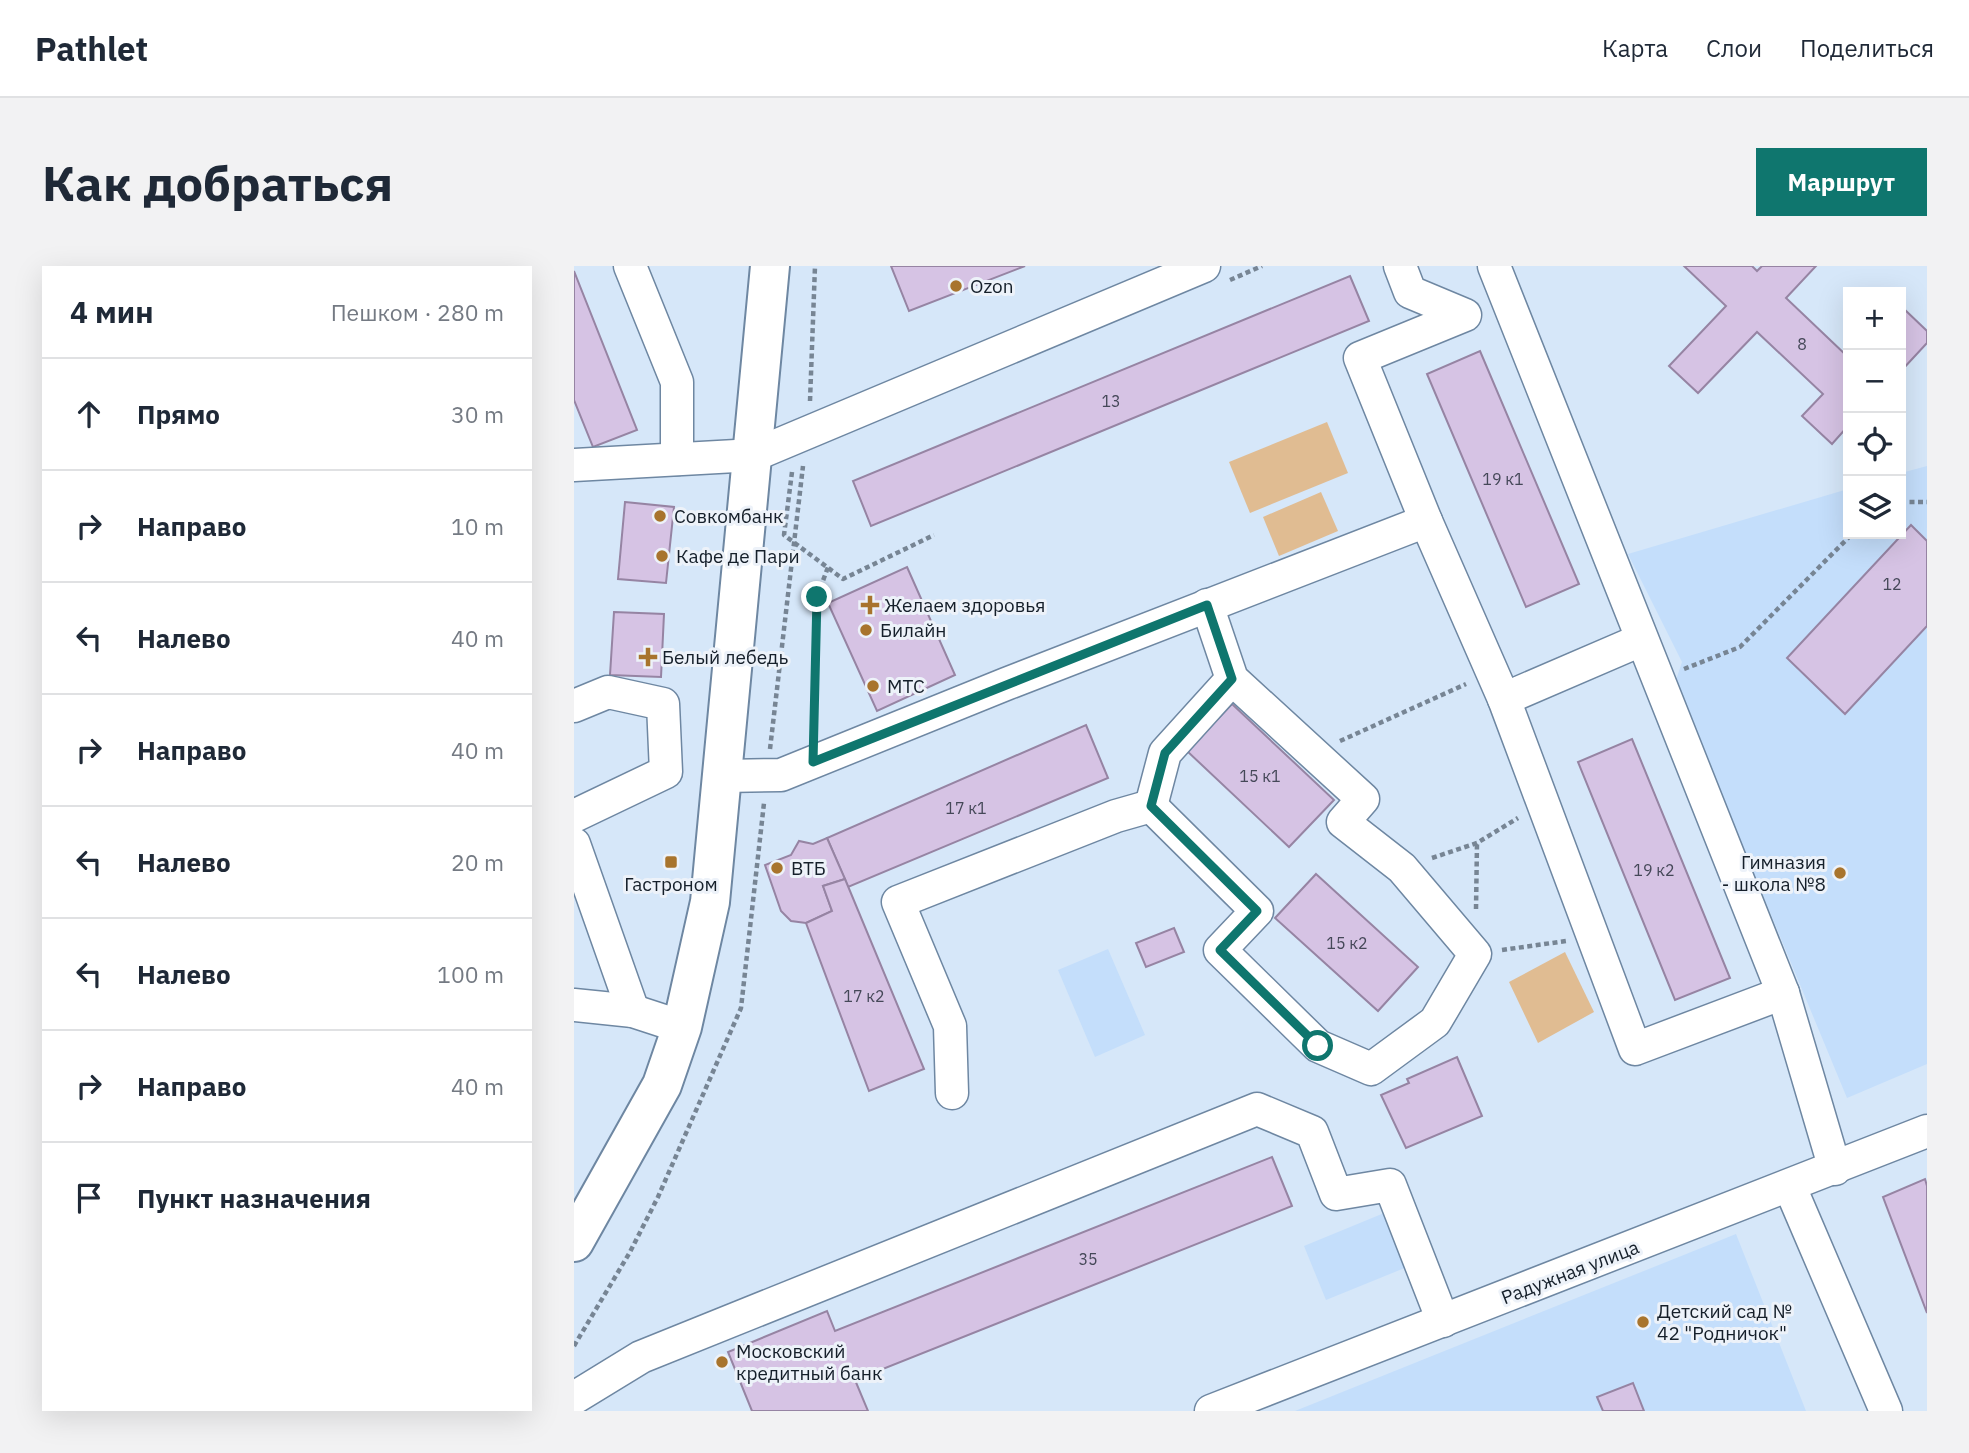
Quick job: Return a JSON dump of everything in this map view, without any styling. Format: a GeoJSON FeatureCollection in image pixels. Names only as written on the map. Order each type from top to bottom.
{"type":"FeatureCollection","features":[{"type":"Feature","properties":{"kind":"main road"},"geometry":{"type":"LineString","coordinates":[[574,1242],[662,1085],[682,1027],[710,901],[724,776],[770,266]]}},
{"type":"Feature","properties":{"kind":"street"},"geometry":{"type":"LineString","coordinates":[[630,266],[677,383],[677,459]]}},
{"type":"Feature","properties":{"kind":"street"},"geometry":{"type":"LineString","coordinates":[[574,465],[754,455],[1204,266]]}},
{"type":"Feature","properties":{"kind":"street"},"geometry":{"type":"LineString","coordinates":[[1400,266],[1410,292],[1465,315]]}},
{"type":"Feature","properties":{"kind":"street"},"geometry":{"type":"LineString","coordinates":[[1494,266],[1783,993],[1835,1169]]}},
{"type":"Feature","properties":{"kind":"street"},"geometry":{"type":"LineString","coordinates":[[1508,297],[1360,358],[1426,521],[1498,685],[1635,1049],[1783,993]]}},
{"type":"Feature","properties":{"kind":"street"},"geometry":{"type":"LineString","coordinates":[[724,776],[781,775],[1218,593],[1426,521]]}},
{"type":"Feature","properties":{"kind":"street"},"geometry":{"type":"LineString","coordinates":[[1151,806],[1257,911],[1220,950],[1318,1046],[1371,1069],[1435,1022],[1475,954],[1402,868],[1343,821],[1363,799],[1232,679],[1218,593]]}},
{"type":"Feature","properties":{"kind":"street"},"geometry":{"type":"LineString","coordinates":[[1498,685],[1641,640]]}},
{"type":"Feature","properties":{"kind":"street"},"geometry":{"type":"LineString","coordinates":[[1151,806],[1165,753],[1232,679]]}},
{"type":"Feature","properties":{"kind":"street"},"geometry":{"type":"LineString","coordinates":[[574,706],[608,692],[663,704],[667,772],[574,816]]}},
{"type":"Feature","properties":{"kind":"street"},"geometry":{"type":"LineString","coordinates":[[952,1093],[950,1026],[898,902],[1116,816],[1151,806]]}},
{"type":"Feature","properties":{"kind":"street"},"geometry":{"type":"LineString","coordinates":[[574,844],[632,1012]]}},
{"type":"Feature","properties":{"kind":"street"},"geometry":{"type":"LineString","coordinates":[[574,1005],[632,1012],[682,1027]]}},
{"type":"Feature","properties":{"kind":"street"},"geometry":{"type":"LineString","coordinates":[[574,1398],[641,1357],[1257,1109],[1312,1132],[1336,1194],[1390,1185],[1443,1321]]}},
{"type":"Feature","properties":{"kind":"street","name":"Радужная улица"},"geometry":{"type":"LineString","coordinates":[[1211,1411],[1927,1132]]}},
{"type":"Feature","properties":{"kind":"street"},"geometry":{"type":"LineString","coordinates":[[1790,1187],[1886,1411]]}},
{"type":"Feature","properties":{"kind":"path"},"geometry":{"type":"LineString","coordinates":[[792,471],[784,535],[843,579],[934,535]]}},
{"type":"Feature","properties":{"kind":"path"},"geometry":{"type":"LineString","coordinates":[[1906,502],[1927,502]]}},
{"type":"Feature","properties":{"kind":"path"},"geometry":{"type":"LineString","coordinates":[[1658,678],[1740,647],[1847,539]]}},
{"type":"Feature","properties":{"kind":"path"},"geometry":{"type":"LineString","coordinates":[[813,762],[817,597],[828,567]]}},
{"type":"Feature","properties":{"kind":"path"},"geometry":{"type":"LineString","coordinates":[[1313,753],[1498,685]]}},
{"type":"Feature","properties":{"kind":"path"},"geometry":{"type":"LineString","coordinates":[[1402,868],[1477,843],[1543,803]]}},
{"type":"Feature","properties":{"kind":"path"},"geometry":{"type":"LineString","coordinates":[[1477,843],[1475,954],[1593,937]]}},
{"type":"Feature","properties":{"kind":"shaded area"},"geometry":{"type":"Polygon","coordinates":[[[1327,422],[1348,473],[1250,513],[1229,462],[1327,422]]]}},
{"type":"Feature","properties":{"kind":"shaded area","name":"Гимназия - школа №8"},"geometry":{"type":"Polygon","coordinates":[[[1927,466],[1927,1064],[1847,1098],[1675,683],[1682,662],[1628,554],[1843,490],[1843,539],[1906,539],[1906,472],[1927,466]]]}},
{"type":"Feature","properties":{"kind":"shaded area"},"geometry":{"type":"Polygon","coordinates":[[[1321,492],[1338,531],[1279,556],[1263,517],[1321,492]]]}},
{"type":"Feature","properties":{"kind":"shaded area"},"geometry":{"type":"Polygon","coordinates":[[[1108,949],[1145,1035],[1095,1057],[1058,970],[1108,949]]]}},
{"type":"Feature","properties":{"kind":"shaded area"},"geometry":{"type":"Polygon","coordinates":[[[1565,952],[1594,1012],[1538,1043],[1509,982],[1565,952]]]}},
{"type":"Feature","properties":{"kind":"shaded area"},"geometry":{"type":"Polygon","coordinates":[[[1389,1211],[1412,1265],[1326,1300],[1304,1246],[1389,1211]]]}},
{"type":"Feature","properties":{"kind":"shaded area","name":"Детский сад № 42 \"Родничок\""},"geometry":{"type":"Polygon","coordinates":[[[1736,1234],[1806,1411],[1295,1411],[1736,1234]]]}},
{"type":"Feature","properties":{"kind":"building"},"geometry":{"type":"Polygon","coordinates":[[[891,266],[1025,266],[909,311],[891,266]]]}},
{"type":"Feature","properties":{"kind":"building"},"geometry":{"type":"Polygon","coordinates":[[[1684,266],[1752,266],[1757,271],[1762,266],[1816,266],[1786,298],[1843,352],[1843,432],[1832,444],[1802,416],[1823,394],[1757,332],[1698,393],[1669,366],[1726,306],[1684,266]]]}},
{"type":"Feature","properties":{"kind":"building"},"geometry":{"type":"Polygon","coordinates":[[[574,271],[637,430],[593,447],[574,400],[574,271]]]}},
{"type":"Feature","properties":{"kind":"building"},"geometry":{"type":"Polygon","coordinates":[[[1350,276],[1369,321],[871,526],[853,481],[1350,276]]]}},
{"type":"Feature","properties":{"kind":"building"},"geometry":{"type":"Polygon","coordinates":[[[1906,311],[1927,331],[1927,343],[1906,366],[1906,311]]]}},
{"type":"Feature","properties":{"kind":"building"},"geometry":{"type":"Polygon","coordinates":[[[1480,351],[1579,584],[1526,607],[1427,374],[1480,351]]]}},
{"type":"Feature","properties":{"kind":"building"},"geometry":{"type":"Polygon","coordinates":[[[625,502],[674,507],[666,583],[618,579],[625,502]]]}},
{"type":"Feature","properties":{"kind":"building"},"geometry":{"type":"Polygon","coordinates":[[[1911,525],[1927,541],[1927,626],[1845,714],[1787,658],[1898,539],[1906,539],[1906,530],[1911,525]]]}},
{"type":"Feature","properties":{"kind":"building"},"geometry":{"type":"Polygon","coordinates":[[[907,567],[955,675],[877,711],[828,603],[907,567]]]}},
{"type":"Feature","properties":{"kind":"building"},"geometry":{"type":"Polygon","coordinates":[[[614,612],[664,614],[661,677],[610,675],[614,612]]]}},
{"type":"Feature","properties":{"kind":"building"},"geometry":{"type":"Polygon","coordinates":[[[1232,704],[1334,800],[1289,847],[1187,751],[1232,704]]]}},
{"type":"Feature","properties":{"kind":"building"},"geometry":{"type":"Polygon","coordinates":[[[1086,725],[1108,778],[848,887],[827,838],[1086,725]]]}},
{"type":"Feature","properties":{"kind":"building"},"geometry":{"type":"Polygon","coordinates":[[[1632,739],[1730,978],[1675,1000],[1578,762],[1632,739]]]}},
{"type":"Feature","properties":{"kind":"building"},"geometry":{"type":"Polygon","coordinates":[[[827,838],[845,879],[823,886],[832,911],[806,923],[791,921],[781,911],[765,865],[791,855],[799,841],[813,844],[827,838]]]}},
{"type":"Feature","properties":{"kind":"building"},"geometry":{"type":"Polygon","coordinates":[[[1316,874],[1418,967],[1378,1011],[1275,918],[1316,874]]]}},
{"type":"Feature","properties":{"kind":"building"},"geometry":{"type":"Polygon","coordinates":[[[845,879],[924,1069],[869,1091],[806,923],[832,911],[823,886],[845,879]]]}},
{"type":"Feature","properties":{"kind":"building"},"geometry":{"type":"Polygon","coordinates":[[[1174,928],[1184,952],[1146,967],[1136,943],[1174,928]]]}},
{"type":"Feature","properties":{"kind":"building"},"geometry":{"type":"Polygon","coordinates":[[[1457,1057],[1482,1116],[1406,1148],[1381,1095],[1409,1083],[1407,1079],[1457,1057]]]}},
{"type":"Feature","properties":{"kind":"building"},"geometry":{"type":"Polygon","coordinates":[[[1272,1157],[1292,1206],[855,1380],[868,1411],[752,1411],[728,1352],[827,1311],[835,1331],[1272,1157]]]}},
{"type":"Feature","properties":{"kind":"building"},"geometry":{"type":"Polygon","coordinates":[[[1925,1179],[1927,1186],[1927,1313],[1883,1197],[1925,1179]]]}},
{"type":"Feature","properties":{"kind":"building"},"geometry":{"type":"Polygon","coordinates":[[[1633,1383],[1644,1411],[1603,1411],[1597,1397],[1633,1383]]]}},
{"type":"Feature","properties":{"kind":"place","name":"Ozon"},"geometry":{"type":"Point","coordinates":[956,286]}},
{"type":"Feature","properties":{"kind":"place","name":"Совкомбанк"},"geometry":{"type":"Point","coordinates":[660,516]}},
{"type":"Feature","properties":{"kind":"place","name":"Кафе де Пари"},"geometry":{"type":"Point","coordinates":[662,556]}},
{"type":"Feature","properties":{"kind":"place","name":"Желаем здоровья"},"geometry":{"type":"Point","coordinates":[870,605]}},
{"type":"Feature","properties":{"kind":"place","name":"Билайн"},"geometry":{"type":"Point","coordinates":[866,630]}},
{"type":"Feature","properties":{"kind":"place","name":"Белый лебедь"},"geometry":{"type":"Point","coordinates":[648,657]}},
{"type":"Feature","properties":{"kind":"place","name":"МТС"},"geometry":{"type":"Point","coordinates":[873,686]}},
{"type":"Feature","properties":{"kind":"place","name":"Гастроном"},"geometry":{"type":"Point","coordinates":[671,862]}},
{"type":"Feature","properties":{"kind":"place","name":"ВТБ"},"geometry":{"type":"Point","coordinates":[777,868]}},
{"type":"Feature","properties":{"kind":"place","name":"Гимназия - школа №8"},"geometry":{"type":"Point","coordinates":[1840,873]}},
{"type":"Feature","properties":{"kind":"place","name":"Детский сад № 42 \"Родничок\""},"geometry":{"type":"Point","coordinates":[1643,1322]}},
{"type":"Feature","properties":{"kind":"place","name":"Московский кредитный банк"},"geometry":{"type":"Point","coordinates":[722,1362]}},
{"type":"Feature","properties":{"kind":"route"},"geometry":{"type":"LineString","coordinates":[[817,597],[813,762],[1207,605],[1232,679],[1165,753],[1151,806],[1257,911],[1220,950],[1318,1046]]}}]}
